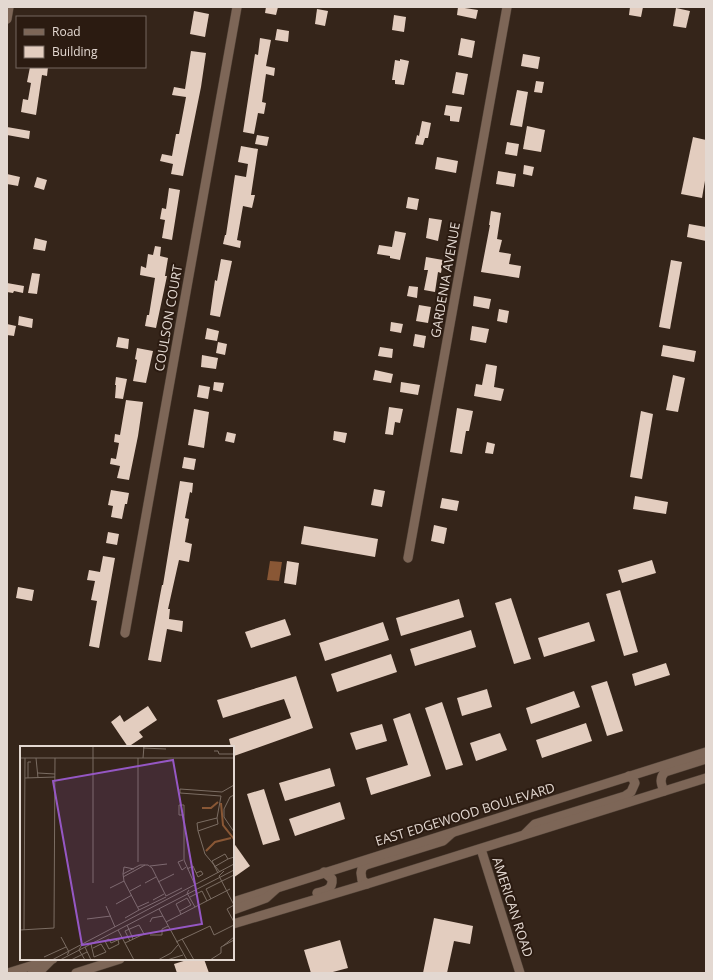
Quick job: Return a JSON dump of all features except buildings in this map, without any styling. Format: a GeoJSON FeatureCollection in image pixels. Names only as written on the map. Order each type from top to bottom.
{"type":"FeatureCollection","features":[{"type":"Feature","properties":{"kind":"street"},"geometry":{"type":"LineString","coordinates":[[7,19],[9,7]]}},
{"type":"Feature","properties":{"kind":"street","name":"COULSON COURT"},"geometry":{"type":"LineString","coordinates":[[125,633],[237,7]]}},
{"type":"Feature","properties":{"kind":"street","name":"GARDENIA AVENUE"},"geometry":{"type":"LineString","coordinates":[[408,558],[507,7]]}},
{"type":"Feature","properties":{"kind":"street","name":"EAST EDGEWOOD BOULEVARD"},"geometry":{"type":"LineString","coordinates":[[234,902],[706,752]]}},
{"type":"Feature","properties":{"kind":"street"},"geometry":{"type":"LineString","coordinates":[[664,791],[661,784],[661,779],[665,772],[706,759]]}},
{"type":"Feature","properties":{"kind":"street"},"geometry":{"type":"LineString","coordinates":[[524,835],[535,824],[625,796],[631,792],[635,783],[629,776]]}},
{"type":"Feature","properties":{"kind":"street"},"geometry":{"type":"LineString","coordinates":[[234,924],[367,884],[706,778]]}},
{"type":"Feature","properties":{"kind":"street"},"geometry":{"type":"LineString","coordinates":[[367,884],[362,880],[360,873],[362,868],[366,865],[443,842],[455,831]]}},
{"type":"Feature","properties":{"kind":"street","name":"AMERICAN ROAD"},"geometry":{"type":"LineString","coordinates":[[481,848],[520,973]]}},
{"type":"Feature","properties":{"kind":"street"},"geometry":{"type":"LineString","coordinates":[[274,912],[288,902],[326,891],[330,888],[333,884],[332,879],[324,872]]}},
{"type":"Feature","properties":{"kind":"street"},"geometry":{"type":"LineString","coordinates":[[234,910],[266,898],[277,888]]}},
{"type":"Feature","properties":{"kind":"street"},"geometry":{"type":"LineString","coordinates":[[8,973],[49,960]]}},
{"type":"Feature","properties":{"kind":"street"},"geometry":{"type":"LineString","coordinates":[[32,973],[41,970],[51,960]]}},
{"type":"Feature","properties":{"kind":"street"},"geometry":{"type":"LineString","coordinates":[[76,973],[117,960]]}},
{"type":"Feature","properties":{"kind":"shaded area"},"geometry":{"type":"Polygon","coordinates":[[[270,561],[282,562],[279,581],[267,580],[270,561]]]}}]}
